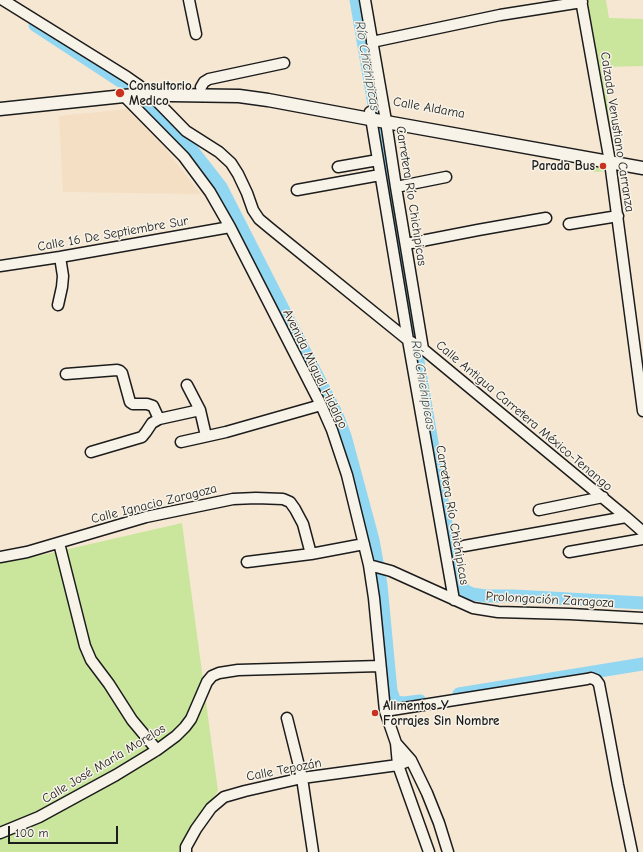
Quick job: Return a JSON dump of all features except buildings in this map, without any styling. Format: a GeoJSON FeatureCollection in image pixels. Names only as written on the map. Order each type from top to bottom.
{"type":"FeatureCollection","features":[{"type":"Feature","properties":{"kind":"main road","name":"Calle Aldama"},"geometry":{"type":"LineString","coordinates":[[0,109],[162,92],[170,88],[201,87],[240,88],[269,92],[371,116]]}},
{"type":"Feature","properties":{"kind":"main road","name":"Calle Aldama"},"geometry":{"type":"LineString","coordinates":[[162,92],[171,95],[239,96],[386,118],[610,159],[643,168]]}},
{"type":"Feature","properties":{"kind":"main road","name":"Calle Aldama"},"geometry":{"type":"LineString","coordinates":[[610,159],[643,161]]}},
{"type":"Feature","properties":{"kind":"street"},"geometry":{"type":"LineString","coordinates":[[3,0],[137,84],[136,95]]}},
{"type":"Feature","properties":{"kind":"street"},"geometry":{"type":"LineString","coordinates":[[189,0],[196,34]]}},
{"type":"Feature","properties":{"kind":"street","name":"Carretera Río Chichipicas"},"geometry":{"type":"LineString","coordinates":[[365,0],[386,118],[421,348]]}},
{"type":"Feature","properties":{"kind":"street"},"geometry":{"type":"LineString","coordinates":[[372,42],[500,15],[582,1]]}},
{"type":"Feature","properties":{"kind":"street","name":"Calzada Venustiano Carranza"},"geometry":{"type":"LineString","coordinates":[[582,1],[610,159],[643,410]]}},
{"type":"Feature","properties":{"kind":"street"},"geometry":{"type":"LineString","coordinates":[[201,87],[204,82],[209,79],[284,63]]}},
{"type":"Feature","properties":{"kind":"street","name":"Avenida Miguel Hidalgo"},"geometry":{"type":"LineString","coordinates":[[136,95],[210,192],[230,227],[321,405],[332,430],[347,475],[364,544],[374,566],[374,598],[385,711],[396,743],[398,765],[429,852]]}},
{"type":"Feature","properties":{"kind":"street","name":"Calle Antigua Carretera México-Tenango"},"geometry":{"type":"LineString","coordinates":[[136,95],[186,131],[219,152],[231,163],[248,193],[253,210],[259,219],[408,340],[421,348],[643,532]]}},
{"type":"Feature","properties":{"kind":"street","name":"Carretera Río Chichipicas"},"geometry":{"type":"LineString","coordinates":[[371,116],[408,340],[454,600]]}},
{"type":"Feature","properties":{"kind":"street"},"geometry":{"type":"LineString","coordinates":[[338,167],[378,160]]}},
{"type":"Feature","properties":{"kind":"street"},"geometry":{"type":"LineString","coordinates":[[297,190],[380,175]]}},
{"type":"Feature","properties":{"kind":"street"},"geometry":{"type":"LineString","coordinates":[[396,187],[446,177]]}},
{"type":"Feature","properties":{"kind":"street"},"geometry":{"type":"LineString","coordinates":[[570,224],[618,216]]}},
{"type":"Feature","properties":{"kind":"street"},"geometry":{"type":"LineString","coordinates":[[406,244],[546,218]]}},
{"type":"Feature","properties":{"kind":"street","name":"Calle 16 De Septiembre Sur"},"geometry":{"type":"LineString","coordinates":[[0,266],[230,227]]}},
{"type":"Feature","properties":{"kind":"street"},"geometry":{"type":"LineString","coordinates":[[58,305],[63,276],[60,257]]}},
{"type":"Feature","properties":{"kind":"street"},"geometry":{"type":"LineString","coordinates":[[66,374],[120,371],[122,373],[130,402],[133,404],[147,404],[153,406],[159,419]]}},
{"type":"Feature","properties":{"kind":"street"},"geometry":{"type":"LineString","coordinates":[[187,384],[200,410],[206,436]]}},
{"type":"Feature","properties":{"kind":"street"},"geometry":{"type":"LineString","coordinates":[[181,442],[226,432],[321,405]]}},
{"type":"Feature","properties":{"kind":"street"},"geometry":{"type":"LineString","coordinates":[[91,452],[142,437],[152,423],[159,419],[200,410]]}},
{"type":"Feature","properties":{"kind":"street"},"geometry":{"type":"LineString","coordinates":[[539,510],[602,497]]}},
{"type":"Feature","properties":{"kind":"street","name":"Calle Ignacio Zaragoza"},"geometry":{"type":"LineString","coordinates":[[0,557],[59,543],[146,517],[233,499],[256,498],[283,499],[290,502],[303,524],[311,554]]}},
{"type":"Feature","properties":{"kind":"street"},"geometry":{"type":"LineString","coordinates":[[464,546],[626,517]]}},
{"type":"Feature","properties":{"kind":"street"},"geometry":{"type":"LineString","coordinates":[[569,552],[643,539]]}},
{"type":"Feature","properties":{"kind":"street"},"geometry":{"type":"LineString","coordinates":[[59,543],[85,646],[91,660],[109,684],[132,720],[157,750]]}},
{"type":"Feature","properties":{"kind":"street"},"geometry":{"type":"LineString","coordinates":[[247,562],[311,554],[364,544]]}},
{"type":"Feature","properties":{"kind":"street","name":"Prolongación Zaragoza"},"geometry":{"type":"LineString","coordinates":[[374,566],[391,571],[473,608],[498,612],[643,618]]}},
{"type":"Feature","properties":{"kind":"street","name":"Calle José María Morelos"},"geometry":{"type":"LineString","coordinates":[[0,833],[39,818],[116,775],[157,750],[176,736],[191,719],[207,682],[212,676],[219,673],[238,670],[380,666]]}},
{"type":"Feature","properties":{"kind":"street"},"geometry":{"type":"LineString","coordinates":[[385,711],[583,679],[591,678],[596,680],[604,708],[632,852]]}},
{"type":"Feature","properties":{"kind":"street"},"geometry":{"type":"LineString","coordinates":[[287,718],[302,778],[313,852]]}},
{"type":"Feature","properties":{"kind":"street","name":"Avenida Miguel Hidalgo"},"geometry":{"type":"LineString","coordinates":[[396,743],[411,760],[427,793],[440,823],[448,852]]}},
{"type":"Feature","properties":{"kind":"street","name":"Calle Tepozán"},"geometry":{"type":"LineString","coordinates":[[186,849],[196,829],[211,808],[224,798],[245,791],[302,778],[398,765],[411,760]]}},
{"type":"Feature","properties":{"kind":"shaded area"},"geometry":{"type":"Polygon","coordinates":[[[127,109],[164,147],[201,194],[63,192],[59,116],[127,109]]]}},
{"type":"Feature","properties":{"kind":"green space"},"geometry":{"type":"Polygon","coordinates":[[[588,0],[606,0],[609,18],[643,19],[643,66],[604,67],[601,71],[606,86],[610,124],[597,66],[588,0]]]}},
{"type":"Feature","properties":{"kind":"green space"},"geometry":{"type":"Polygon","coordinates":[[[571,158],[609,163],[609,171],[594,172],[571,158]]]}},
{"type":"Feature","properties":{"kind":"green space"},"geometry":{"type":"Polygon","coordinates":[[[182,523],[218,791],[183,842],[184,852],[0,852],[0,563],[182,523]]]}},
{"type":"Feature","properties":{"kind":"waterway","name":"Río Chichipicas"},"geometry":{"type":"LineString","coordinates":[[356,0],[455,574],[464,590],[472,594],[486,596],[514,596],[643,603]]}},
{"type":"Feature","properties":{"kind":"waterway"},"geometry":{"type":"LineString","coordinates":[[35,25],[128,86],[186,142],[221,187],[337,415],[345,436],[373,540],[381,585],[391,691],[395,702],[404,703],[420,701]]}},
{"type":"Feature","properties":{"kind":"waterway"},"geometry":{"type":"LineString","coordinates":[[459,694],[643,664]]}},
{"type":"Feature","properties":{"kind":"place","name":"Consultorio Medico"},"geometry":{"type":"Point","coordinates":[120,93]}},
{"type":"Feature","properties":{"kind":"place","name":"Parada Bus"},"geometry":{"type":"Point","coordinates":[603,166]}},
{"type":"Feature","properties":{"kind":"place","name":"Alimentos Y Forrajes Sin Nombre"},"geometry":{"type":"Point","coordinates":[375,713]}}]}
